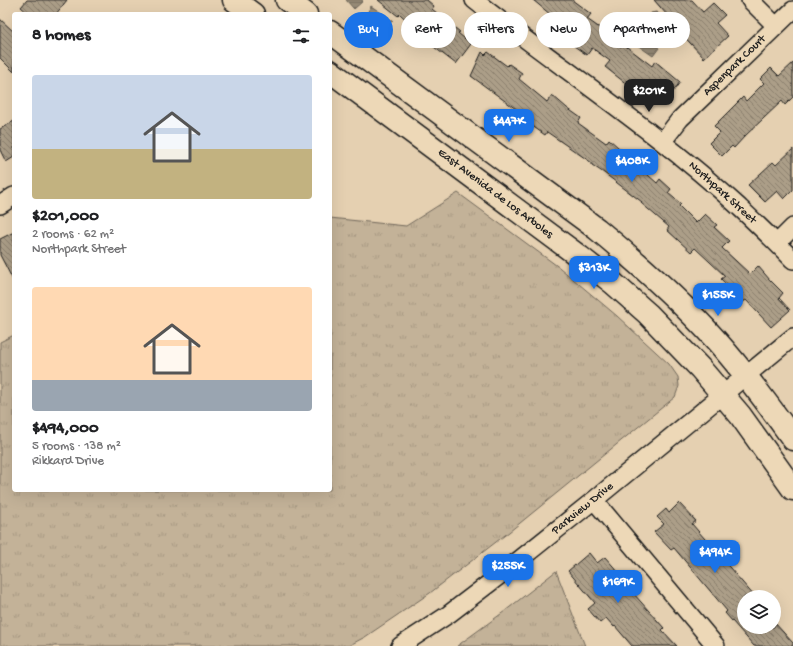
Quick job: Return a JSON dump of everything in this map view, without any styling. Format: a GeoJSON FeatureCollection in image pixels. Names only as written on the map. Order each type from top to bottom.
{"type":"FeatureCollection","features":[{"type":"Feature","properties":{"kind":"main road"},"geometry":{"type":"LineString","coordinates":[[234,0],[250,12]]}},
{"type":"Feature","properties":{"kind":"main road"},"geometry":{"type":"LineString","coordinates":[[287,0],[303,12]]}},
{"type":"Feature","properties":{"kind":"main road"},"geometry":{"type":"LineString","coordinates":[[332,33],[603,234],[631,257],[662,285],[713,337],[746,375],[793,438]]}},
{"type":"Feature","properties":{"kind":"main road","name":"East Avenida de Los Arboles"},"geometry":{"type":"LineString","coordinates":[[332,72],[574,252],[613,283],[653,320],[700,368],[740,415],[793,488]]}},
{"type":"Feature","properties":{"kind":"street","name":"Northpark Street"},"geometry":{"type":"LineString","coordinates":[[474,0],[662,142],[717,187],[793,260]]}},
{"type":"Feature","properties":{"kind":"street"},"geometry":{"type":"LineString","coordinates":[[750,0],[776,26]]}},
{"type":"Feature","properties":{"kind":"street","name":"Aspenpark Court"},"geometry":{"type":"LineString","coordinates":[[662,142],[680,119],[793,10]]}},
{"type":"Feature","properties":{"kind":"street"},"geometry":{"type":"LineString","coordinates":[[0,205],[12,197]]}},
{"type":"Feature","properties":{"kind":"street"},"geometry":{"type":"LineString","coordinates":[[777,243],[793,227]]}},
{"type":"Feature","properties":{"kind":"street","name":"Parkview Drive"},"geometry":{"type":"LineString","coordinates":[[400,646],[455,609],[504,572],[793,337]]}},
{"type":"Feature","properties":{"kind":"street"},"geometry":{"type":"LineString","coordinates":[[594,500],[716,646]]}},
{"type":"Feature","properties":{"kind":"green space"},"geometry":{"type":"Polygon","coordinates":[[[458,193],[560,268],[617,316],[669,364],[678,377],[679,386],[675,397],[509,532],[430,593],[365,637],[348,646],[0,646],[0,342],[12,336],[12,492],[332,492],[332,218],[406,226],[458,193]]]}},
{"type":"Feature","properties":{"kind":"green space"},"geometry":{"type":"Polygon","coordinates":[[[556,571],[585,646],[457,646],[505,611],[556,571]]]}},
{"type":"Feature","properties":{"kind":"shaded area"},"geometry":{"type":"Polygon","coordinates":[[[346,0],[362,0],[363,1],[354,9],[346,0]]]}},
{"type":"Feature","properties":{"kind":"shaded area"},"geometry":{"type":"Polygon","coordinates":[[[371,6],[380,12],[368,12],[371,6]]]}},
{"type":"Feature","properties":{"kind":"shaded area"},"geometry":{"type":"Polygon","coordinates":[[[641,48],[659,48],[653,56],[641,48]]]}},
{"type":"Feature","properties":{"kind":"building"},"geometry":{"type":"Polygon","coordinates":[[[27,0],[67,0],[58,12],[27,12],[21,7],[27,0]]]}},
{"type":"Feature","properties":{"kind":"building"},"geometry":{"type":"Polygon","coordinates":[[[378,0],[427,0],[434,6],[432,9],[436,12],[401,12],[401,15],[400,14],[398,16],[378,0]]]}},
{"type":"Feature","properties":{"kind":"building"},"geometry":{"type":"Polygon","coordinates":[[[533,0],[572,0],[588,12],[547,12],[533,0]]]}},
{"type":"Feature","properties":{"kind":"building"},"geometry":{"type":"Polygon","coordinates":[[[654,0],[692,0],[703,12],[713,3],[725,15],[716,23],[728,36],[704,58],[690,43],[690,12],[664,12],[654,0]]]}},
{"type":"Feature","properties":{"kind":"building"},"geometry":{"type":"Polygon","coordinates":[[[0,19],[12,30],[12,70],[0,58],[0,19]]]}},
{"type":"Feature","properties":{"kind":"building"},"geometry":{"type":"Polygon","coordinates":[[[591,22],[599,27],[599,48],[628,48],[652,66],[655,61],[680,82],[667,100],[653,90],[647,100],[605,67],[610,61],[592,48],[587,55],[577,48],[591,48],[591,22]]]}},
{"type":"Feature","properties":{"kind":"building"},"geometry":{"type":"Polygon","coordinates":[[[456,29],[460,32],[458,33],[464,38],[464,48],[468,48],[456,64],[435,48],[456,48],[456,29]]]}},
{"type":"Feature","properties":{"kind":"building"},"geometry":{"type":"Polygon","coordinates":[[[482,52],[485,55],[488,52],[507,66],[509,64],[522,73],[519,79],[547,102],[552,95],[581,118],[578,123],[606,143],[609,139],[627,155],[628,153],[642,163],[639,167],[657,183],[660,179],[671,189],[668,193],[681,204],[679,206],[696,223],[705,214],[717,225],[714,227],[729,241],[722,248],[750,274],[758,266],[783,293],[779,298],[790,310],[771,327],[746,300],[743,302],[721,279],[725,276],[695,248],[691,252],[667,230],[669,227],[641,203],[642,202],[592,165],[592,163],[547,132],[545,135],[518,116],[520,112],[471,76],[482,52]]]}},
{"type":"Feature","properties":{"kind":"building"},"geometry":{"type":"Polygon","coordinates":[[[793,63],[793,97],[785,105],[782,101],[734,148],[732,146],[722,156],[709,143],[720,132],[714,126],[743,97],[746,101],[764,83],[760,79],[771,68],[779,76],[793,63]]]}},
{"type":"Feature","properties":{"kind":"building"},"geometry":{"type":"Polygon","coordinates":[[[12,122],[12,158],[6,162],[0,150],[0,129],[12,122]]]}},
{"type":"Feature","properties":{"kind":"building"},"geometry":{"type":"Polygon","coordinates":[[[793,149],[793,190],[784,199],[777,191],[765,202],[748,185],[773,162],[776,165],[793,149]]]}},
{"type":"Feature","properties":{"kind":"building"},"geometry":{"type":"Polygon","coordinates":[[[12,233],[12,278],[0,255],[0,239],[12,233]]]}},
{"type":"Feature","properties":{"kind":"building"},"geometry":{"type":"Polygon","coordinates":[[[679,503],[696,521],[692,524],[749,590],[737,590],[737,627],[725,613],[727,611],[674,548],[671,550],[654,532],[664,524],[657,517],[666,509],[669,513],[679,503]]]}},
{"type":"Feature","properties":{"kind":"building"},"geometry":{"type":"Polygon","coordinates":[[[589,553],[597,563],[605,557],[620,574],[618,576],[664,628],[662,630],[677,646],[632,646],[606,618],[600,623],[588,609],[595,603],[568,571],[589,553]]]}},
{"type":"Feature","properties":{"kind":"building"},"geometry":{"type":"Polygon","coordinates":[[[781,630],[793,643],[793,646],[754,646],[743,634],[781,634],[781,630]]]}}]}
